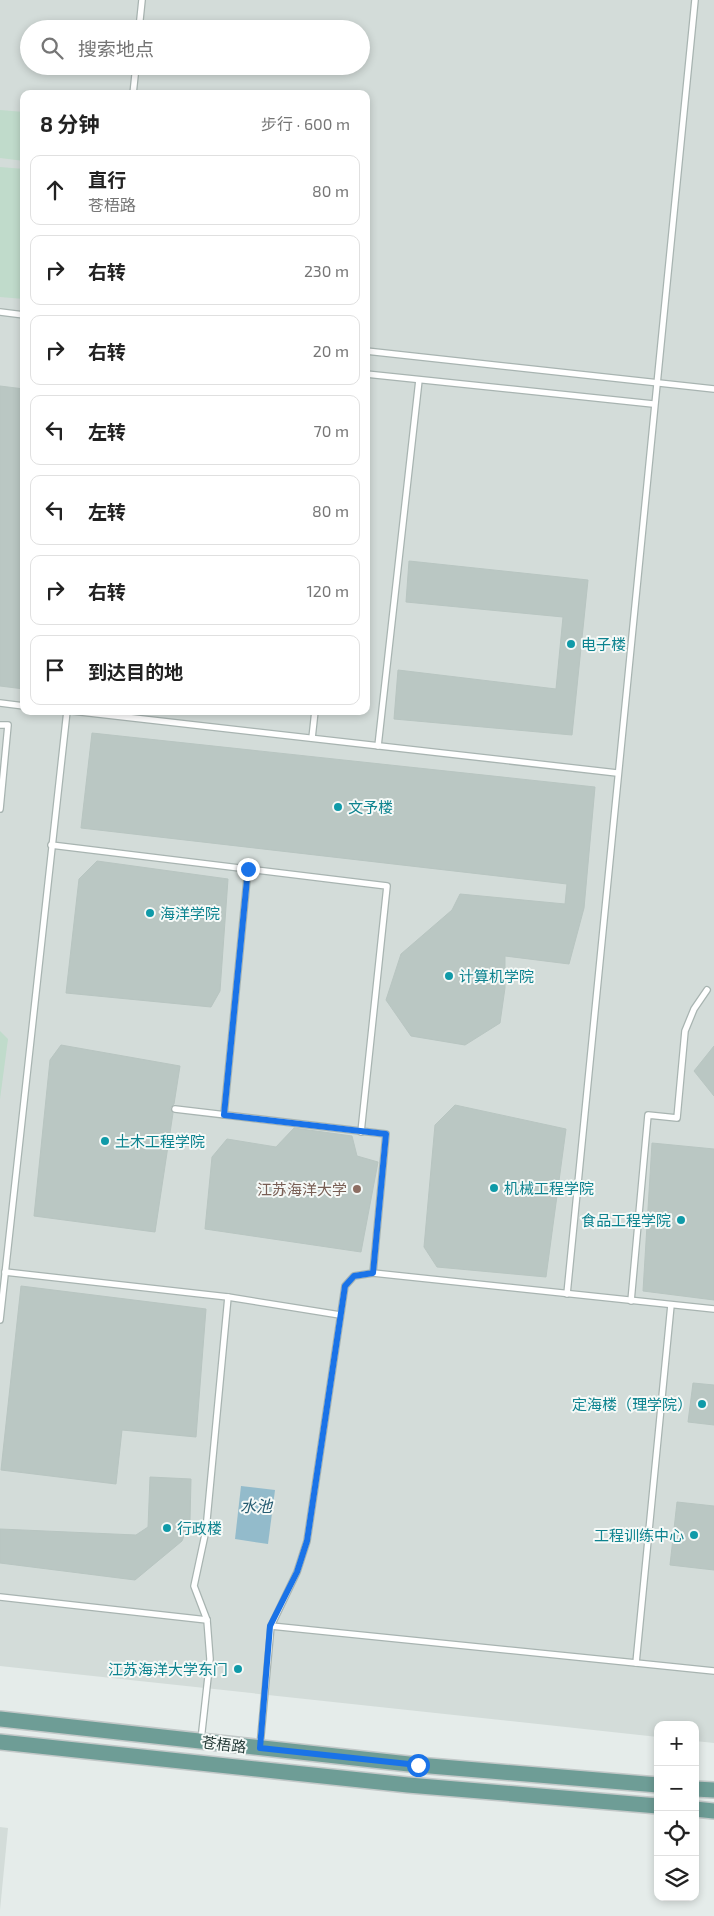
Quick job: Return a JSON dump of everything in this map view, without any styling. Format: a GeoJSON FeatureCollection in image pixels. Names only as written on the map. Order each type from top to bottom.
{"type":"FeatureCollection","features":[{"type":"Feature","properties":{"kind":"main road","name":"苍梧路"},"geometry":{"type":"LineString","coordinates":[[0,1719],[418,1765],[654,1785]]}},
{"type":"Feature","properties":{"kind":"main road","name":"苍梧路"},"geometry":{"type":"LineString","coordinates":[[0,1742],[408,1785],[654,1806]]}},
{"type":"Feature","properties":{"kind":"main road"},"geometry":{"type":"LineString","coordinates":[[699,1789],[714,1790]]}},
{"type":"Feature","properties":{"kind":"main road"},"geometry":{"type":"LineString","coordinates":[[699,1809],[714,1811]]}},
{"type":"Feature","properties":{"kind":"lane"},"geometry":{"type":"LineString","coordinates":[[141,20],[142,0]]}},
{"type":"Feature","properties":{"kind":"lane"},"geometry":{"type":"LineString","coordinates":[[567,1294],[617,773],[695,0]]}},
{"type":"Feature","properties":{"kind":"lane"},"geometry":{"type":"LineString","coordinates":[[133,90],[135,75]]}},
{"type":"Feature","properties":{"kind":"lane"},"geometry":{"type":"LineString","coordinates":[[0,312],[20,314]]}},
{"type":"Feature","properties":{"kind":"lane"},"geometry":{"type":"LineString","coordinates":[[370,352],[714,389]]}},
{"type":"Feature","properties":{"kind":"lane"},"geometry":{"type":"LineString","coordinates":[[370,374],[654,404]]}},
{"type":"Feature","properties":{"kind":"lane"},"geometry":{"type":"LineString","coordinates":[[378,746],[419,380]]}},
{"type":"Feature","properties":{"kind":"lane"},"geometry":{"type":"LineString","coordinates":[[0,704],[20,706]]}},
{"type":"Feature","properties":{"kind":"lane"},"geometry":{"type":"LineString","coordinates":[[0,1320],[67,715]]}},
{"type":"Feature","properties":{"kind":"lane"},"geometry":{"type":"LineString","coordinates":[[108,715],[617,773]]}},
{"type":"Feature","properties":{"kind":"lane"},"geometry":{"type":"LineString","coordinates":[[312,738],[314,715]]}},
{"type":"Feature","properties":{"kind":"lane"},"geometry":{"type":"LineString","coordinates":[[0,724],[8,726],[0,809]]}},
{"type":"Feature","properties":{"kind":"lane"},"geometry":{"type":"LineString","coordinates":[[51,845],[387,886],[361,1132]]}},
{"type":"Feature","properties":{"kind":"lane"},"geometry":{"type":"LineString","coordinates":[[224,1115],[248,869]]}},
{"type":"Feature","properties":{"kind":"lane"},"geometry":{"type":"LineString","coordinates":[[631,1301],[648,1115],[677,1118],[685,1031],[694,1008],[707,990]]}},
{"type":"Feature","properties":{"kind":"lane"},"geometry":{"type":"LineString","coordinates":[[175,1109],[386,1134],[373,1273]]}},
{"type":"Feature","properties":{"kind":"lane"},"geometry":{"type":"LineString","coordinates":[[5,1272],[228,1297],[340,1314]]}},
{"type":"Feature","properties":{"kind":"lane"},"geometry":{"type":"LineString","coordinates":[[260,1748],[270,1626],[297,1572],[307,1541],[340,1314],[345,1286],[354,1276],[373,1273],[714,1310]]}},
{"type":"Feature","properties":{"kind":"lane"},"geometry":{"type":"LineString","coordinates":[[201,1741],[210,1659],[207,1620],[194,1586],[206,1530],[228,1297]]}},
{"type":"Feature","properties":{"kind":"lane"},"geometry":{"type":"LineString","coordinates":[[636,1663],[671,1305]]}},
{"type":"Feature","properties":{"kind":"lane"},"geometry":{"type":"LineString","coordinates":[[0,1597],[207,1620]]}},
{"type":"Feature","properties":{"kind":"lane"},"geometry":{"type":"LineString","coordinates":[[270,1626],[714,1671]]}},
{"type":"Feature","properties":{"kind":"shaded area","name":"江苏海洋大学"},"geometry":{"type":"Polygon","coordinates":[[[0,0],[714,0],[714,1743],[699,1741],[699,1721],[654,1721],[654,1737],[0,1666],[0,0]]]}},
{"type":"Feature","properties":{"kind":"shaded area"},"geometry":{"type":"Polygon","coordinates":[[[0,1827],[8,1828],[0,1910],[0,1827]]]}},
{"type":"Feature","properties":{"kind":"green space"},"geometry":{"type":"Polygon","coordinates":[[[0,110],[20,112],[20,160],[0,158],[0,110]]]}},
{"type":"Feature","properties":{"kind":"green space"},"geometry":{"type":"Polygon","coordinates":[[[0,167],[20,169],[20,299],[0,297],[0,167]]]}},
{"type":"Feature","properties":{"kind":"green space"},"geometry":{"type":"Polygon","coordinates":[[[0,1031],[8,1039],[0,1099],[0,1031]]]}},
{"type":"Feature","properties":{"kind":"water","name":"水池"},"geometry":{"type":"Polygon","coordinates":[[[241,1486],[275,1490],[268,1544],[235,1539],[241,1486]]]}},
{"type":"Feature","properties":{"kind":"building"},"geometry":{"type":"Polygon","coordinates":[[[0,386],[20,388],[20,688],[0,686],[0,386]]]}},
{"type":"Feature","properties":{"kind":"building","name":"电子楼"},"geometry":{"type":"Polygon","coordinates":[[[409,561],[588,580],[572,735],[394,719],[398,670],[556,689],[563,617],[406,602],[409,561]]]}},
{"type":"Feature","properties":{"kind":"building","name":"文予楼"},"geometry":{"type":"Polygon","coordinates":[[[92,733],[595,787],[584,908],[569,964],[505,956],[505,988],[500,1023],[465,1045],[411,1036],[386,1000],[401,954],[452,910],[460,894],[565,904],[567,884],[81,828],[92,733]]]}},
{"type":"Feature","properties":{"kind":"building","name":"海洋学院"},"geometry":{"type":"Polygon","coordinates":[[[97,861],[228,879],[220,991],[211,1007],[66,993],[79,879],[97,861]]]}},
{"type":"Feature","properties":{"kind":"building","name":"土木工程学院"},"geometry":{"type":"Polygon","coordinates":[[[61,1045],[180,1066],[174,1104],[170,1108],[173,1113],[155,1232],[34,1216],[50,1060],[61,1045]]]}},
{"type":"Feature","properties":{"kind":"building"},"geometry":{"type":"Polygon","coordinates":[[[714,1046],[714,1096],[694,1071],[714,1046]]]}},
{"type":"Feature","properties":{"kind":"building","name":"机械工程学院"},"geometry":{"type":"Polygon","coordinates":[[[455,1105],[566,1129],[546,1277],[437,1267],[424,1247],[435,1125],[455,1105]]]}},
{"type":"Feature","properties":{"kind":"building"},"geometry":{"type":"Polygon","coordinates":[[[294,1128],[352,1136],[357,1156],[378,1162],[361,1252],[205,1229],[212,1157],[227,1139],[276,1147],[294,1128]]]}},
{"type":"Feature","properties":{"kind":"building","name":"食品工程学院"},"geometry":{"type":"Polygon","coordinates":[[[652,1143],[714,1149],[714,1300],[643,1291],[652,1143]]]}},
{"type":"Feature","properties":{"kind":"building"},"geometry":{"type":"Polygon","coordinates":[[[21,1286],[206,1309],[196,1437],[122,1430],[116,1484],[1,1470],[21,1286]]]}},
{"type":"Feature","properties":{"kind":"building","name":"定海楼（理学院）"},"geometry":{"type":"Polygon","coordinates":[[[693,1383],[714,1385],[714,1425],[688,1422],[693,1383]]]}},
{"type":"Feature","properties":{"kind":"building","name":"行政楼"},"geometry":{"type":"Polygon","coordinates":[[[150,1477],[191,1479],[190,1520],[182,1541],[135,1580],[0,1563],[0,1529],[136,1535],[148,1527],[150,1477]]]}},
{"type":"Feature","properties":{"kind":"building","name":"工程训练中心"},"geometry":{"type":"Polygon","coordinates":[[[677,1502],[714,1506],[714,1570],[670,1565],[677,1502]]]}},
{"type":"Feature","properties":{"kind":"place","name":"电子楼"},"geometry":{"type":"Point","coordinates":[571,644]}},
{"type":"Feature","properties":{"kind":"place","name":"文予楼"},"geometry":{"type":"Point","coordinates":[338,807]}},
{"type":"Feature","properties":{"kind":"place","name":"海洋学院"},"geometry":{"type":"Point","coordinates":[150,913]}},
{"type":"Feature","properties":{"kind":"place","name":"计算机学院"},"geometry":{"type":"Point","coordinates":[449,976]}},
{"type":"Feature","properties":{"kind":"place","name":"土木工程学院"},"geometry":{"type":"Point","coordinates":[105,1141]}},
{"type":"Feature","properties":{"kind":"place","name":"机械工程学院"},"geometry":{"type":"Point","coordinates":[494,1188]}},
{"type":"Feature","properties":{"kind":"place","name":"江苏海洋大学"},"geometry":{"type":"Point","coordinates":[357,1189]}},
{"type":"Feature","properties":{"kind":"place","name":"食品工程学院"},"geometry":{"type":"Point","coordinates":[681,1220]}},
{"type":"Feature","properties":{"kind":"place","name":"定海楼（理学院）"},"geometry":{"type":"Point","coordinates":[702,1404]}},
{"type":"Feature","properties":{"kind":"place","name":"行政楼"},"geometry":{"type":"Point","coordinates":[167,1528]}},
{"type":"Feature","properties":{"kind":"place","name":"工程训练中心"},"geometry":{"type":"Point","coordinates":[694,1535]}},
{"type":"Feature","properties":{"kind":"place","name":"江苏海洋大学东门"},"geometry":{"type":"Point","coordinates":[238,1669]}},
{"type":"Feature","properties":{"kind":"route"},"geometry":{"type":"LineString","coordinates":[[248,869],[224,1115],[386,1134],[373,1273],[354,1276],[345,1286],[307,1541],[297,1572],[270,1626],[260,1748],[418,1765]]}}]}
